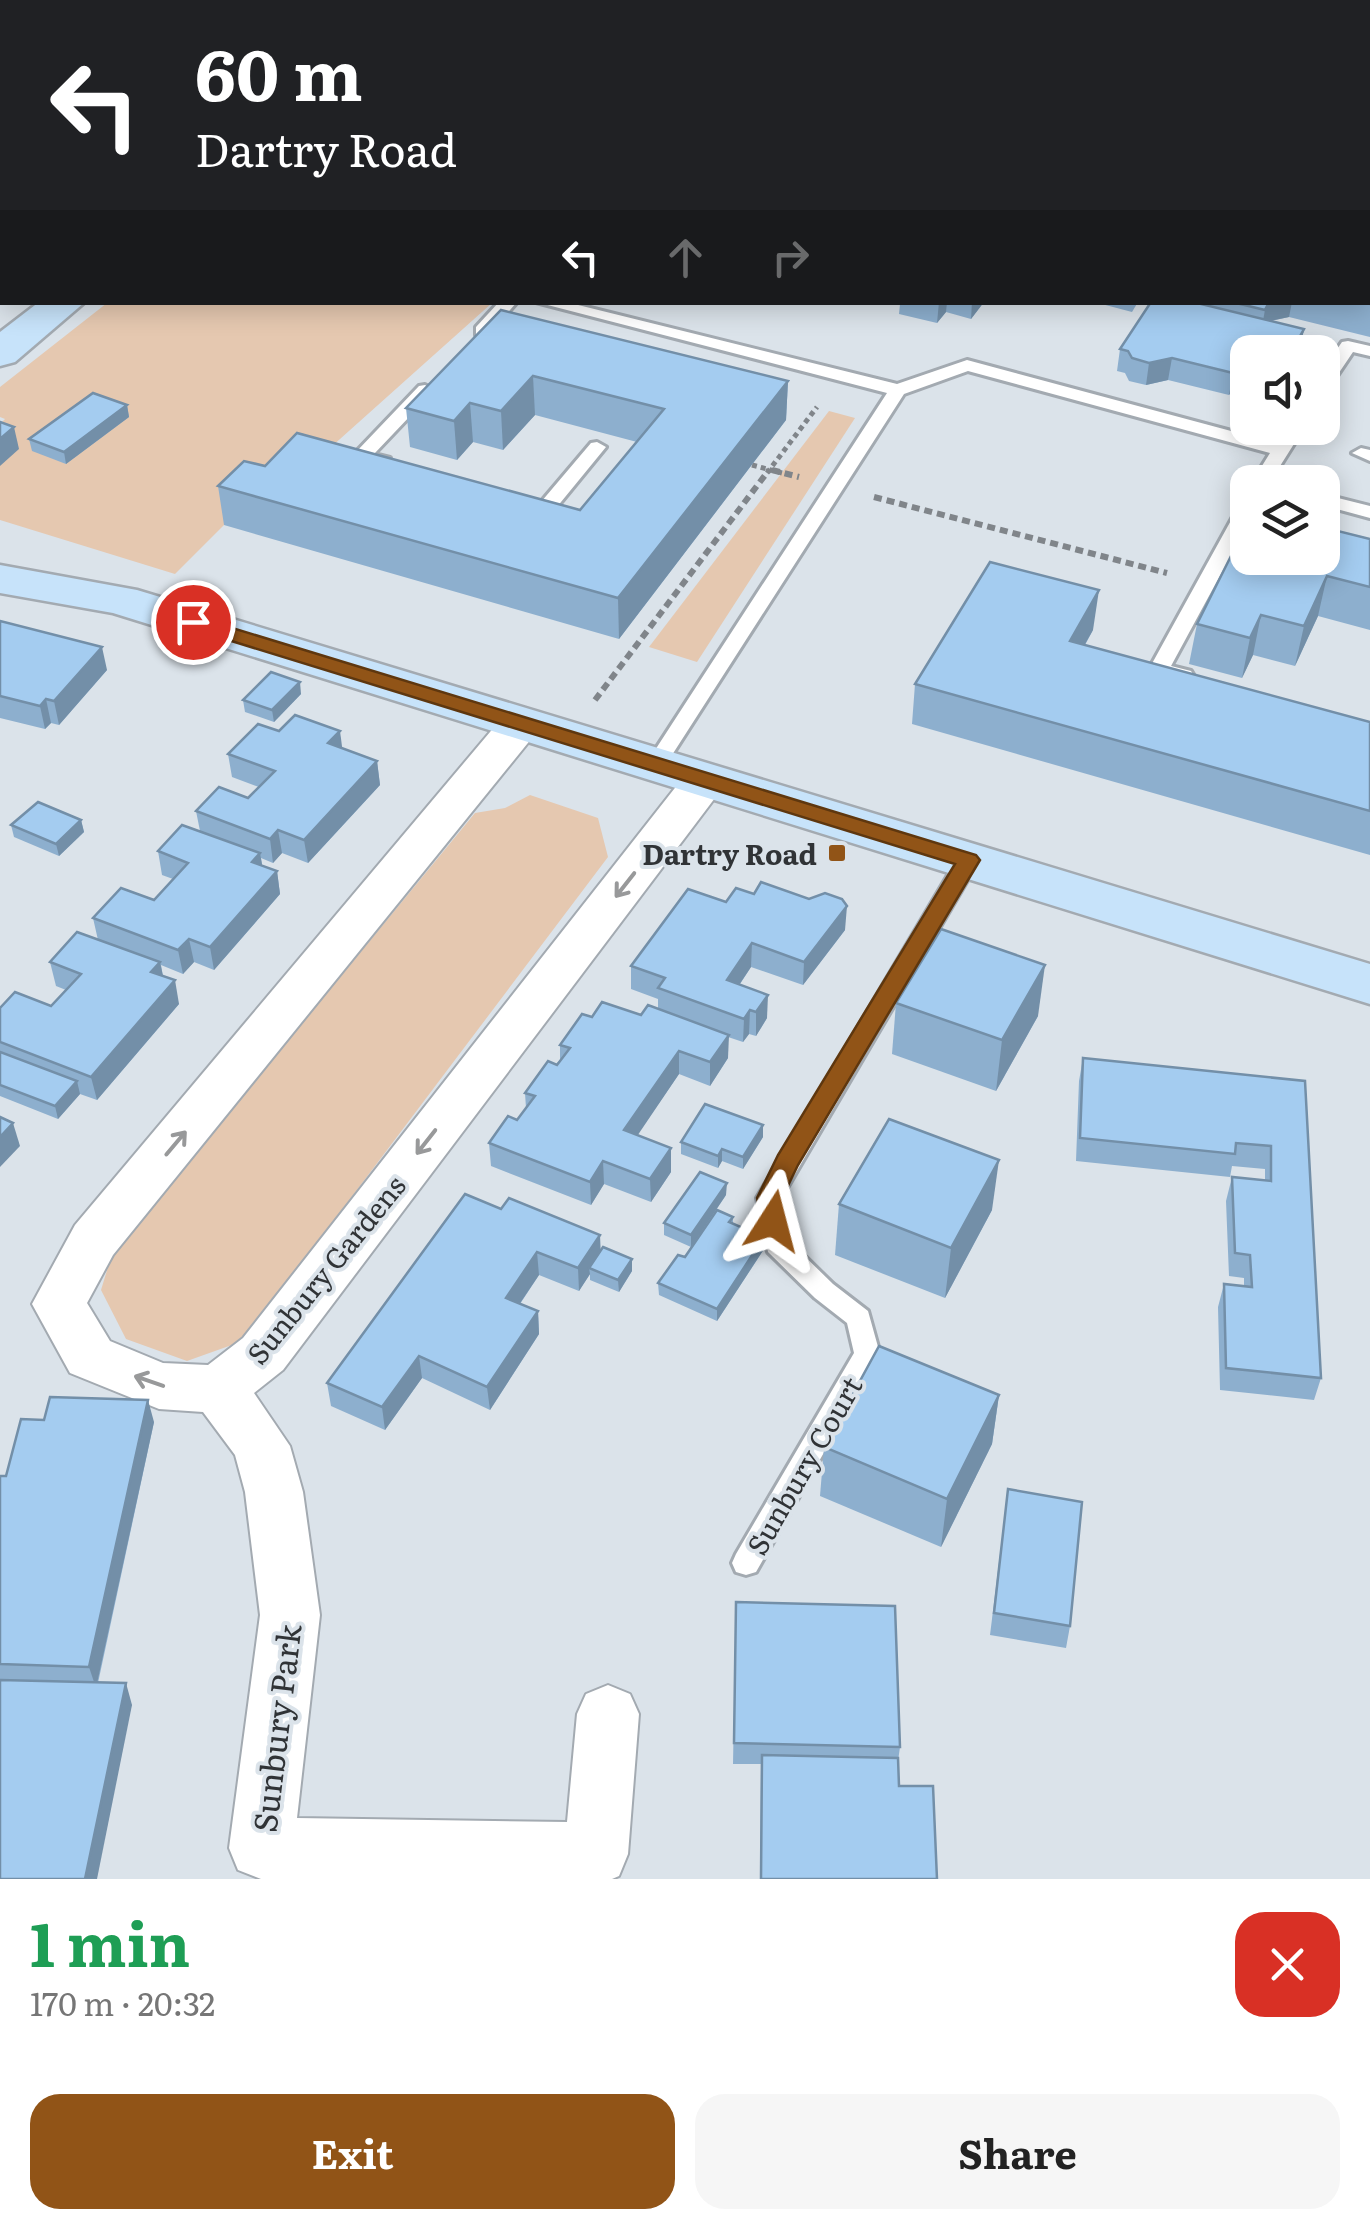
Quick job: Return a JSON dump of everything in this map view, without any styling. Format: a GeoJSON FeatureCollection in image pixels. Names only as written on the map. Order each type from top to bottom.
{"type":"FeatureCollection","features":[{"type":"Feature","properties":{"kind":"main road"},"geometry":{"type":"LineString","coordinates":[[0,353],[61,305]]}},
{"type":"Feature","properties":{"kind":"main road"},"geometry":{"type":"LineString","coordinates":[[10,575],[120,600],[1370,984]]}},
{"type":"Feature","properties":{"kind":"street"},"geometry":{"type":"LineString","coordinates":[[218,1389],[159,1386],[90,1357],[59,1304],[94,1240],[544,730]]}},
{"type":"Feature","properties":{"kind":"street","name":"Sunbury Gardens"},"geometry":{"type":"LineString","coordinates":[[218,1389],[264,1354],[706,780]]}},
{"type":"Feature","properties":{"kind":"street","name":"Sunbury Park"},"geometry":{"type":"LineString","coordinates":[[218,1389],[261,1446],[274,1492],[290,1615],[261,1848],[596,1854],[608,1714]]}},
{"type":"Feature","properties":{"kind":"lane"},"geometry":{"type":"LineString","coordinates":[[469,344],[506,305]]}},
{"type":"Feature","properties":{"kind":"lane"},"geometry":{"type":"LineString","coordinates":[[556,305],[898,390],[967,365],[1281,450]]}},
{"type":"Feature","properties":{"kind":"lane"},"geometry":{"type":"LineString","coordinates":[[1340,358],[1348,346],[1370,351]]}},
{"type":"Feature","properties":{"kind":"lane"},"geometry":{"type":"LineString","coordinates":[[399,466],[362,456],[442,372]]}},
{"type":"Feature","properties":{"kind":"lane"},"geometry":{"type":"LineString","coordinates":[[656,764],[898,390]]}},
{"type":"Feature","properties":{"kind":"lane"},"geometry":{"type":"LineString","coordinates":[[1271,465],[1284,445]]}},
{"type":"Feature","properties":{"kind":"lane"},"geometry":{"type":"LineString","coordinates":[[508,498],[544,508],[597,447]]}},
{"type":"Feature","properties":{"kind":"lane"},"geometry":{"type":"LineString","coordinates":[[1340,504],[1370,512]]}},
{"type":"Feature","properties":{"kind":"lane"},"geometry":{"type":"LineString","coordinates":[[1198,680],[1160,669],[1230,539]]}},
{"type":"Feature","properties":{"kind":"lane","name":"Sunbury Court"},"geometry":{"type":"LineString","coordinates":[[746,1563],[867,1354],[858,1318],[777,1245],[769,1198],[968,860]]}},
{"type":"Feature","properties":{"kind":"path"},"geometry":{"type":"LineString","coordinates":[[544,730],[770,470],[840,376]]}},
{"type":"Feature","properties":{"kind":"path"},"geometry":{"type":"LineString","coordinates":[[752,465],[1206,583]]}},
{"type":"Feature","properties":{"kind":"shaded area"},"geometry":{"type":"Polygon","coordinates":[[[104,305],[490,305],[302,473],[249,500],[175,574],[0,520],[0,424],[5,419],[0,417],[0,387],[104,305]]]}},
{"type":"Feature","properties":{"kind":"shaded area"},"geometry":{"type":"Polygon","coordinates":[[[829,411],[855,418],[697,662],[649,647],[829,411]]]}},
{"type":"Feature","properties":{"kind":"shaded area"},"geometry":{"type":"Polygon","coordinates":[[[530,795],[598,818],[608,857],[243,1341],[187,1361],[126,1339],[101,1290],[112,1254],[475,813],[505,808],[530,795]]]}},
{"type":"Feature","properties":{"kind":"building"},"geometry":{"type":"Polygon","coordinates":[[[1149,305],[1205,305],[1304,329],[1301,335],[1230,335],[1230,372],[1172,358],[1149,363],[1132,358],[1128,351],[1120,349],[1149,305]]]}},
{"type":"Feature","properties":{"kind":"building"},"geometry":{"type":"Polygon","coordinates":[[[501,310],[788,381],[618,598],[218,486],[244,461],[265,466],[297,433],[580,510],[664,409],[533,376],[501,411],[470,403],[454,421],[406,408],[501,310]]]}},
{"type":"Feature","properties":{"kind":"building"},"geometry":{"type":"Polygon","coordinates":[[[93,393],[127,405],[64,452],[29,439],[93,393]]]}},
{"type":"Feature","properties":{"kind":"building"},"geometry":{"type":"Polygon","coordinates":[[[0,422],[14,427],[0,439],[0,422]]]}},
{"type":"Feature","properties":{"kind":"building"},"geometry":{"type":"Polygon","coordinates":[[[1340,532],[1370,539],[1370,587],[1327,576],[1304,626],[1261,615],[1250,638],[1197,624],[1230,558],[1230,575],[1340,575],[1340,532]]]}},
{"type":"Feature","properties":{"kind":"building"},"geometry":{"type":"Polygon","coordinates":[[[990,562],[1099,590],[1070,641],[1370,722],[1370,811],[915,684],[990,562]]]}},
{"type":"Feature","properties":{"kind":"building"},"geometry":{"type":"Polygon","coordinates":[[[0,621],[102,647],[54,701],[46,699],[40,706],[0,696],[0,621]]]}},
{"type":"Feature","properties":{"kind":"building"},"geometry":{"type":"Polygon","coordinates":[[[271,672],[300,682],[272,710],[243,700],[271,672]]]}},
{"type":"Feature","properties":{"kind":"building"},"geometry":{"type":"Polygon","coordinates":[[[295,715],[340,731],[328,743],[377,761],[304,840],[278,830],[270,839],[196,811],[219,787],[248,798],[275,771],[228,754],[258,724],[279,731],[295,715]]]}},
{"type":"Feature","properties":{"kind":"building"},"geometry":{"type":"Polygon","coordinates":[[[38,802],[81,820],[56,844],[11,825],[38,802]]]}},
{"type":"Feature","properties":{"kind":"building"},"geometry":{"type":"Polygon","coordinates":[[[182,825],[260,853],[252,862],[277,871],[210,947],[189,939],[178,950],[93,918],[121,888],[154,900],[188,863],[158,851],[182,825]]]}},
{"type":"Feature","properties":{"kind":"building"},"geometry":{"type":"Polygon","coordinates":[[[761,882],[809,899],[825,893],[842,899],[847,906],[804,962],[752,943],[727,980],[768,995],[756,1012],[750,1010],[744,1019],[658,988],[665,978],[631,966],[688,889],[726,902],[736,888],[754,894],[761,882]]]}},
{"type":"Feature","properties":{"kind":"building"},"geometry":{"type":"Polygon","coordinates":[[[941,929],[1045,965],[1002,1040],[896,1003],[941,929]]]}},
{"type":"Feature","properties":{"kind":"building"},"geometry":{"type":"Polygon","coordinates":[[[77,932],[160,962],[151,972],[175,980],[91,1077],[0,1042],[0,1008],[15,992],[51,1006],[81,974],[50,962],[77,932]]]}},
{"type":"Feature","properties":{"kind":"building"},"geometry":{"type":"Polygon","coordinates":[[[602,1002],[641,1015],[648,1005],[729,1035],[710,1062],[679,1051],[624,1130],[671,1148],[650,1179],[603,1161],[590,1182],[489,1143],[508,1116],[517,1120],[535,1096],[525,1093],[548,1061],[557,1065],[570,1048],[560,1045],[582,1014],[592,1017],[602,1002]]]}},
{"type":"Feature","properties":{"kind":"building"},"geometry":{"type":"Polygon","coordinates":[[[0,1052],[77,1081],[55,1106],[0,1085],[0,1052]]]}},
{"type":"Feature","properties":{"kind":"building"},"geometry":{"type":"Polygon","coordinates":[[[1083,1058],[1305,1081],[1321,1378],[1226,1368],[1224,1284],[1252,1287],[1250,1255],[1235,1253],[1232,1177],[1271,1181],[1271,1146],[1236,1143],[1235,1154],[1080,1138],[1083,1058]]]}},
{"type":"Feature","properties":{"kind":"building"},"geometry":{"type":"Polygon","coordinates":[[[705,1104],[763,1125],[743,1157],[722,1149],[718,1156],[681,1142],[705,1104]]]}},
{"type":"Feature","properties":{"kind":"building"},"geometry":{"type":"Polygon","coordinates":[[[0,1117],[13,1123],[0,1137],[0,1117]]]}},
{"type":"Feature","properties":{"kind":"building"},"geometry":{"type":"Polygon","coordinates":[[[889,1119],[999,1160],[951,1248],[839,1204],[889,1119]]]}},
{"type":"Feature","properties":{"kind":"building"},"geometry":{"type":"Polygon","coordinates":[[[700,1172],[727,1183],[691,1235],[664,1223],[700,1172]]]}},
{"type":"Feature","properties":{"kind":"building"},"geometry":{"type":"Polygon","coordinates":[[[465,1194],[501,1209],[509,1198],[600,1235],[578,1268],[537,1252],[506,1298],[538,1311],[487,1387],[419,1356],[382,1407],[327,1383],[465,1194]]]}},
{"type":"Feature","properties":{"kind":"building"},"geometry":{"type":"Polygon","coordinates":[[[717,1210],[733,1217],[729,1222],[764,1237],[717,1309],[658,1283],[678,1255],[685,1257],[717,1210]]]}},
{"type":"Feature","properties":{"kind":"building"},"geometry":{"type":"Polygon","coordinates":[[[603,1247],[632,1259],[618,1280],[589,1268],[603,1247]]]}},
{"type":"Feature","properties":{"kind":"building"},"geometry":{"type":"Polygon","coordinates":[[[879,1346],[999,1395],[947,1499],[824,1447],[879,1346]]]}},
{"type":"Feature","properties":{"kind":"building"},"geometry":{"type":"Polygon","coordinates":[[[50,1397],[148,1400],[89,1667],[0,1664],[0,1476],[6,1476],[21,1419],[44,1420],[50,1397]]]}},
{"type":"Feature","properties":{"kind":"building"},"geometry":{"type":"Polygon","coordinates":[[[1008,1489],[1082,1502],[1070,1626],[994,1613],[1008,1489]]]}},
{"type":"Feature","properties":{"kind":"building"},"geometry":{"type":"Polygon","coordinates":[[[736,1602],[895,1606],[900,1747],[734,1743],[736,1602]]]}},
{"type":"Feature","properties":{"kind":"building"},"geometry":{"type":"Polygon","coordinates":[[[0,1680],[126,1683],[85,1879],[0,1879],[0,1680]]]}},
{"type":"Feature","properties":{"kind":"building"},"geometry":{"type":"Polygon","coordinates":[[[762,1755],[898,1758],[899,1786],[933,1786],[937,1879],[761,1879],[762,1755]]]}},
{"type":"Feature","properties":{"kind":"place","name":"Dartry Road"},"geometry":{"type":"Point","coordinates":[837,853]}},
{"type":"Feature","properties":{"kind":"route"},"geometry":{"type":"LineString","coordinates":[[193,622],[968,860],[787,1162],[769,1198],[773,1221]]}}]}
